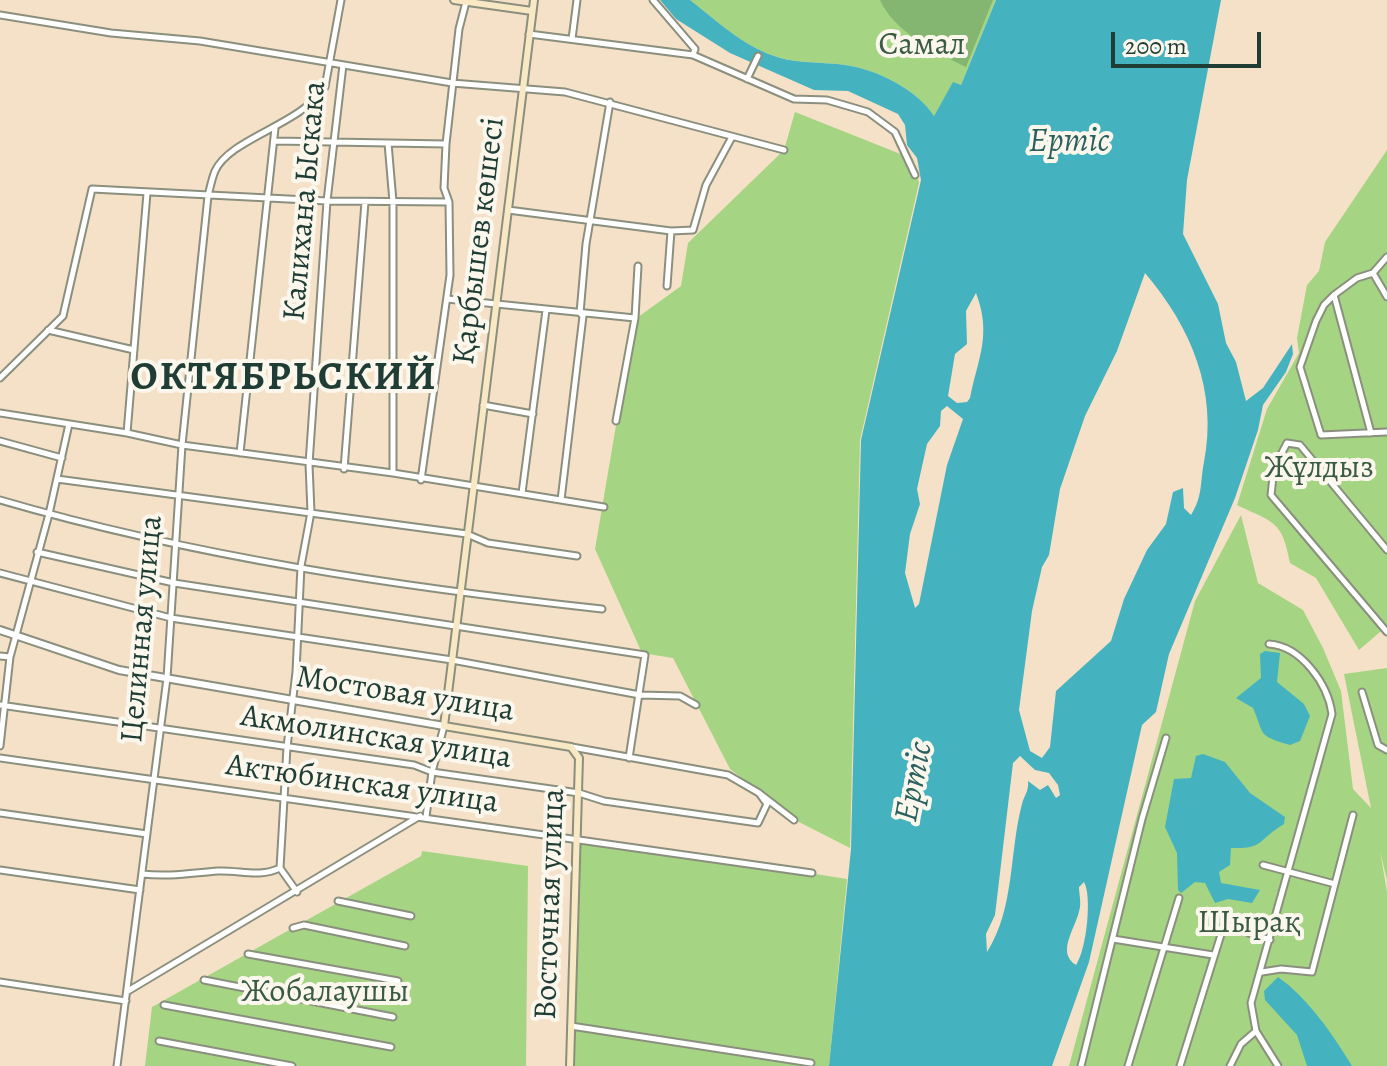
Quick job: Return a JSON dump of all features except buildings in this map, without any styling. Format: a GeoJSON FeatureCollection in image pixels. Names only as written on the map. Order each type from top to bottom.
{"type":"FeatureCollection","features":[{"type":"Feature","properties":{"kind":"main road"},"geometry":{"type":"LineString","coordinates":[[454,0],[532,11]]}},
{"type":"Feature","properties":{"kind":"main road","name":"Қарбышев көшесі"},"geometry":{"type":"LineString","coordinates":[[444,726],[454,625],[461,591],[524,88],[532,0]]}},
{"type":"Feature","properties":{"kind":"main road","name":"Мостовая улица"},"geometry":{"type":"LineString","coordinates":[[444,726],[571,747]]}},
{"type":"Feature","properties":{"kind":"main road","name":"Восточная улица"},"geometry":{"type":"LineString","coordinates":[[570,1066],[579,793],[579,758],[571,747]]}},
{"type":"Feature","properties":{"kind":"street","name":"Целинная улица"},"geometry":{"type":"LineString","coordinates":[[117,1066],[167,678],[182,445],[208,196],[215,171],[229,154],[275,128],[319,96],[330,62],[341,0]]}},
{"type":"Feature","properties":{"kind":"street"},"geometry":{"type":"LineString","coordinates":[[572,39],[577,0]]}},
{"type":"Feature","properties":{"kind":"street"},"geometry":{"type":"LineString","coordinates":[[653,0],[695,49],[693,55]]}},
{"type":"Feature","properties":{"kind":"street"},"geometry":{"type":"LineString","coordinates":[[421,480],[447,299],[449,202],[444,188],[446,144],[452,83],[466,2]]}},
{"type":"Feature","properties":{"kind":"street"},"geometry":{"type":"LineString","coordinates":[[0,15],[330,62],[452,83],[524,88],[610,102],[784,150]]}},
{"type":"Feature","properties":{"kind":"street"},"geometry":{"type":"LineString","coordinates":[[529,34],[693,55],[794,99],[827,100],[868,112],[895,132],[915,175]]}},
{"type":"Feature","properties":{"kind":"street"},"geometry":{"type":"LineString","coordinates":[[747,79],[758,56]]}},
{"type":"Feature","properties":{"kind":"street","name":"Калихана Ыскака"},"geometry":{"type":"LineString","coordinates":[[280,868],[301,566],[311,512],[309,464],[327,201],[343,65]]}},
{"type":"Feature","properties":{"kind":"street"},"geometry":{"type":"LineString","coordinates":[[561,500],[583,316],[580,313],[590,219],[610,102]]}},
{"type":"Feature","properties":{"kind":"street"},"geometry":{"type":"LineString","coordinates":[[240,453],[275,128]]}},
{"type":"Feature","properties":{"kind":"street"},"geometry":{"type":"LineString","coordinates":[[508,210],[671,231],[693,230],[706,185],[732,137]]}},
{"type":"Feature","properties":{"kind":"street"},"geometry":{"type":"LineString","coordinates":[[275,141],[446,144]]}},
{"type":"Feature","properties":{"kind":"street"},"geometry":{"type":"LineString","coordinates":[[388,143],[393,202],[393,473]]}},
{"type":"Feature","properties":{"kind":"street"},"geometry":{"type":"LineString","coordinates":[[0,378],[63,316],[92,189],[327,201],[449,202]]}},
{"type":"Feature","properties":{"kind":"street"},"geometry":{"type":"LineString","coordinates":[[127,433],[147,193]]}},
{"type":"Feature","properties":{"kind":"street"},"geometry":{"type":"LineString","coordinates":[[344,469],[365,202]]}},
{"type":"Feature","properties":{"kind":"street"},"geometry":{"type":"LineString","coordinates":[[667,286],[671,231]]}},
{"type":"Feature","properties":{"kind":"street"},"geometry":{"type":"LineString","coordinates":[[1387,257],[1373,273],[1357,278],[1334,295],[1316,321],[1300,367],[1321,435],[1387,432]]}},
{"type":"Feature","properties":{"kind":"street"},"geometry":{"type":"LineString","coordinates":[[616,421],[635,318],[638,266]]}},
{"type":"Feature","properties":{"kind":"street"},"geometry":{"type":"LineString","coordinates":[[1373,273],[1387,297]]}},
{"type":"Feature","properties":{"kind":"street"},"geometry":{"type":"LineString","coordinates":[[1334,295],[1371,433]]}},
{"type":"Feature","properties":{"kind":"street"},"geometry":{"type":"LineString","coordinates":[[447,299],[635,318]]}},
{"type":"Feature","properties":{"kind":"street"},"geometry":{"type":"LineString","coordinates":[[522,493],[546,310]]}},
{"type":"Feature","properties":{"kind":"street"},"geometry":{"type":"LineString","coordinates":[[48,330],[134,350]]}},
{"type":"Feature","properties":{"kind":"street"},"geometry":{"type":"LineString","coordinates":[[483,405],[533,414]]}},
{"type":"Feature","properties":{"kind":"street"},"geometry":{"type":"LineString","coordinates":[[0,413],[182,445],[344,469],[393,473],[421,480],[604,507]]}},
{"type":"Feature","properties":{"kind":"street"},"geometry":{"type":"LineString","coordinates":[[0,746],[10,657],[49,514],[69,424]]}},
{"type":"Feature","properties":{"kind":"street"},"geometry":{"type":"LineString","coordinates":[[0,441],[62,458]]}},
{"type":"Feature","properties":{"kind":"street"},"geometry":{"type":"LineString","coordinates":[[1386,631],[1271,495],[1269,490],[1274,468],[1287,443],[1300,445],[1387,550]]}},
{"type":"Feature","properties":{"kind":"street"},"geometry":{"type":"LineString","coordinates":[[57,479],[467,534],[488,543],[577,556]]}},
{"type":"Feature","properties":{"kind":"street"},"geometry":{"type":"LineString","coordinates":[[0,500],[175,543],[301,566],[602,609]]}},
{"type":"Feature","properties":{"kind":"street"},"geometry":{"type":"LineString","coordinates":[[37,552],[174,583],[645,655],[629,758]]}},
{"type":"Feature","properties":{"kind":"street"},"geometry":{"type":"LineString","coordinates":[[0,573],[171,618],[452,660],[640,695],[680,696],[696,705]]}},
{"type":"Feature","properties":{"kind":"street","name":"Мостовая улица"},"geometry":{"type":"LineString","coordinates":[[0,630],[119,670],[444,726]]}},
{"type":"Feature","properties":{"kind":"street"},"geometry":{"type":"LineString","coordinates":[[1269,644],[1281,644],[1326,686],[1332,714],[1251,1003],[1250,1014],[1256,1031],[1279,1062],[1278,1066]]}},
{"type":"Feature","properties":{"kind":"street"},"geometry":{"type":"LineString","coordinates":[[0,656],[10,657]]}},
{"type":"Feature","properties":{"kind":"street"},"geometry":{"type":"LineString","coordinates":[[1362,692],[1378,745],[1387,750]]}},
{"type":"Feature","properties":{"kind":"street","name":"Акмолинская улица"},"geometry":{"type":"LineString","coordinates":[[3,705],[414,765],[432,772],[758,823],[767,804],[759,793]]}},
{"type":"Feature","properties":{"kind":"street"},"geometry":{"type":"LineString","coordinates":[[127,991],[423,816],[444,726]]}},
{"type":"Feature","properties":{"kind":"street"},"geometry":{"type":"LineString","coordinates":[[1081,1066],[1166,738]]}},
{"type":"Feature","properties":{"kind":"street","name":"Мостовая улица"},"geometry":{"type":"LineString","coordinates":[[571,747],[728,775],[759,793],[794,820]]}},
{"type":"Feature","properties":{"kind":"street","name":"Актюбинская улица"},"geometry":{"type":"LineString","coordinates":[[0,758],[812,873]]}},
{"type":"Feature","properties":{"kind":"street"},"geometry":{"type":"LineString","coordinates":[[0,813],[147,834]]}},
{"type":"Feature","properties":{"kind":"street"},"geometry":{"type":"LineString","coordinates":[[1262,972],[1281,969],[1312,972],[1353,815]]}},
{"type":"Feature","properties":{"kind":"street"},"geometry":{"type":"LineString","coordinates":[[1263,865],[1335,884]]}},
{"type":"Feature","properties":{"kind":"street"},"geometry":{"type":"LineString","coordinates":[[142,874],[171,877],[220,871],[267,874],[280,868],[297,892]]}},
{"type":"Feature","properties":{"kind":"street"},"geometry":{"type":"LineString","coordinates":[[0,870],[140,890]]}},
{"type":"Feature","properties":{"kind":"street"},"geometry":{"type":"LineString","coordinates":[[1128,1066],[1179,898]]}},
{"type":"Feature","properties":{"kind":"street"},"geometry":{"type":"LineString","coordinates":[[338,901],[411,916]]}},
{"type":"Feature","properties":{"kind":"street"},"geometry":{"type":"LineString","coordinates":[[293,928],[304,925],[405,946]]}},
{"type":"Feature","properties":{"kind":"street"},"geometry":{"type":"LineString","coordinates":[[1180,1066],[1224,925],[1270,940]]}},
{"type":"Feature","properties":{"kind":"street"},"geometry":{"type":"LineString","coordinates":[[1113,939],[1213,955]]}},
{"type":"Feature","properties":{"kind":"street"},"geometry":{"type":"LineString","coordinates":[[248,954],[398,981]]}},
{"type":"Feature","properties":{"kind":"street"},"geometry":{"type":"LineString","coordinates":[[204,980],[393,1017]]}},
{"type":"Feature","properties":{"kind":"street"},"geometry":{"type":"LineString","coordinates":[[0,982],[126,1001]]}},
{"type":"Feature","properties":{"kind":"street"},"geometry":{"type":"LineString","coordinates":[[164,1005],[391,1047]]}},
{"type":"Feature","properties":{"kind":"street"},"geometry":{"type":"LineString","coordinates":[[571,1026],[811,1063]]}},
{"type":"Feature","properties":{"kind":"street"},"geometry":{"type":"LineString","coordinates":[[1230,1066],[1241,1044],[1256,1031]]}},
{"type":"Feature","properties":{"kind":"street"},"geometry":{"type":"LineString","coordinates":[[159,1041],[292,1066]]}},
{"type":"Feature","properties":{"kind":"green space","name":"Самал"},"geometry":{"type":"Polygon","coordinates":[[[690,0],[996,0],[961,85],[953,83],[934,116],[907,89],[870,71],[787,59],[755,48],[690,0]]]}},
{"type":"Feature","properties":{"kind":"green space"},"geometry":{"type":"Polygon","coordinates":[[[880,0],[993,0],[966,67],[929,48],[905,31],[880,0]]]}},
{"type":"Feature","properties":{"kind":"green space"},"geometry":{"type":"Polygon","coordinates":[[[795,112],[913,159],[919,183],[860,440],[850,848],[797,821],[730,769],[673,658],[642,653],[595,549],[634,320],[681,286],[688,243],[784,150],[795,112]]]}},
{"type":"Feature","properties":{"kind":"green space","name":"Жұлдыз"},"geometry":{"type":"Polygon","coordinates":[[[1387,150],[1387,626],[1359,650],[1316,578],[1290,563],[1279,530],[1268,520],[1237,505],[1267,409],[1299,353],[1297,338],[1307,285],[1319,271],[1325,242],[1387,150]]]}},
{"type":"Feature","properties":{"kind":"green space","name":"Шырақ"},"geometry":{"type":"Polygon","coordinates":[[[1241,515],[1258,583],[1303,610],[1323,648],[1341,691],[1353,789],[1371,808],[1344,674],[1387,668],[1387,880],[1380,851],[1387,892],[1387,1066],[1069,1066],[1195,601],[1241,515]]]}},
{"type":"Feature","properties":{"kind":"green space"},"geometry":{"type":"Polygon","coordinates":[[[581,837],[847,879],[829,1066],[569,1066],[581,837]]]}},
{"type":"Feature","properties":{"kind":"green space","name":"Жобалаушы"},"geometry":{"type":"Polygon","coordinates":[[[422,851],[528,866],[526,1066],[145,1066],[152,1007],[421,856],[422,851]]]}},
{"type":"Feature","properties":{"kind":"water","name":"Ертіс"},"geometry":{"type":"Polygon","coordinates":[[[660,0],[690,0],[745,42],[777,57],[857,67],[883,76],[907,89],[934,116],[953,82],[961,85],[996,0],[1221,0],[1187,180],[1183,234],[1218,304],[1226,343],[1236,362],[1246,401],[1263,388],[1292,344],[1293,354],[1286,372],[1263,405],[1258,430],[1235,498],[1169,654],[1156,712],[1142,725],[1089,962],[1052,1066],[829,1066],[851,849],[861,440],[921,180],[917,158],[907,145],[905,125],[898,114],[848,91],[814,90],[730,53],[676,19],[660,0]],[[1145,273],[1117,351],[1085,416],[1060,489],[1049,555],[1042,567],[1032,611],[1019,710],[1030,751],[1042,758],[1050,747],[1056,691],[1111,641],[1124,599],[1147,550],[1166,524],[1173,492],[1183,488],[1184,508],[1191,515],[1198,502],[1207,436],[1204,385],[1188,338],[1176,315],[1145,273]],[[976,293],[966,311],[967,344],[955,354],[948,396],[957,403],[967,402],[970,398],[982,346],[983,322],[976,293]],[[947,406],[941,411],[940,426],[927,444],[917,489],[920,504],[910,534],[905,573],[915,608],[919,604],[947,465],[963,419],[947,406]],[[1020,756],[1013,763],[995,915],[986,934],[987,952],[996,935],[1007,899],[1018,823],[1028,781],[1040,790],[1048,785],[1056,798],[1060,795],[1058,785],[1049,773],[1035,770],[1020,756]],[[1084,882],[1079,887],[1080,907],[1067,946],[1070,960],[1076,965],[1083,947],[1088,910],[1084,882]]]}},
{"type":"Feature","properties":{"kind":"water"},"geometry":{"type":"Polygon","coordinates":[[[1265,651],[1280,653],[1277,682],[1304,704],[1310,716],[1300,741],[1290,745],[1263,733],[1253,708],[1236,698],[1261,678],[1260,654],[1265,651]]]}},
{"type":"Feature","properties":{"kind":"water"},"geometry":{"type":"Polygon","coordinates":[[[1203,754],[1225,762],[1250,793],[1285,817],[1284,824],[1256,845],[1231,848],[1230,865],[1219,872],[1221,883],[1260,890],[1252,903],[1228,899],[1215,903],[1205,883],[1195,882],[1181,893],[1178,890],[1177,853],[1165,827],[1174,779],[1191,778],[1196,756],[1203,754]]]}},
{"type":"Feature","properties":{"kind":"water"},"geometry":{"type":"Polygon","coordinates":[[[1278,977],[1310,1006],[1352,1066],[1307,1066],[1297,1035],[1265,1000],[1264,991],[1278,977]]]}},
{"type":"Feature","properties":{"kind":"district","name":"ОКТЯБРЬСКИЙ"},"geometry":{"type":"Point","coordinates":[284,379]}}]}
